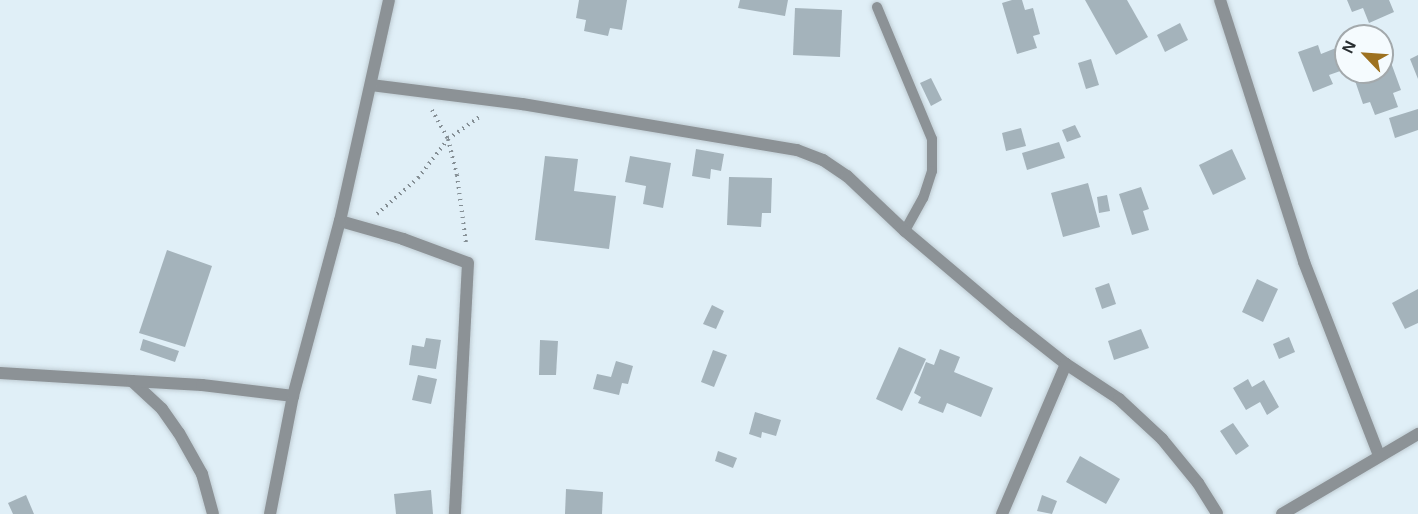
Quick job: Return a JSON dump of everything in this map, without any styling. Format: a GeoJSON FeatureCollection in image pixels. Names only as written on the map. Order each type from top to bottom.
{"type":"FeatureCollection","features":[{"type":"Feature","properties":{"kind":"street"},"geometry":{"type":"LineString","coordinates":[[270,514],[293,396],[340,221],[389,0]]}},
{"type":"Feature","properties":{"kind":"street"},"geometry":{"type":"LineString","coordinates":[[1220,0],[1304,262],[1379,455]]}},
{"type":"Feature","properties":{"kind":"street"},"geometry":{"type":"LineString","coordinates":[[371,85],[522,104],[798,150],[823,160],[847,176],[904,231],[1066,364],[1119,399],[1162,439],[1198,483],[1217,514]]}},
{"type":"Feature","properties":{"kind":"street"},"geometry":{"type":"LineString","coordinates":[[340,221],[468,263],[455,514]]}},
{"type":"Feature","properties":{"kind":"street"},"geometry":{"type":"LineString","coordinates":[[1002,514],[1066,364]]}},
{"type":"Feature","properties":{"kind":"street"},"geometry":{"type":"LineString","coordinates":[[0,373],[202,385],[293,396]]}},
{"type":"Feature","properties":{"kind":"street"},"geometry":{"type":"LineString","coordinates":[[132,381],[162,409],[179,433],[202,474],[213,514]]}},
{"type":"Feature","properties":{"kind":"street"},"geometry":{"type":"LineString","coordinates":[[1282,514],[1418,434]]}},
{"type":"Feature","properties":{"kind":"lane"},"geometry":{"type":"LineString","coordinates":[[877,7],[932,139],[932,171],[923,198],[904,231]]}},
{"type":"Feature","properties":{"kind":"path"},"geometry":{"type":"LineString","coordinates":[[428,103],[448,139],[457,175],[468,263]]}},
{"type":"Feature","properties":{"kind":"path"},"geometry":{"type":"LineString","coordinates":[[363,227],[418,178],[448,139],[485,112]]}},
{"type":"Feature","properties":{"kind":"building"},"geometry":{"type":"Polygon","coordinates":[[[579,0],[627,0],[622,30],[610,28],[608,36],[584,31],[586,20],[576,18],[579,0]]]}},
{"type":"Feature","properties":{"kind":"building"},"geometry":{"type":"Polygon","coordinates":[[[740,0],[788,0],[785,16],[738,8],[740,0]]]}},
{"type":"Feature","properties":{"kind":"building"},"geometry":{"type":"Polygon","coordinates":[[[1022,0],[1025,10],[1033,8],[1040,34],[1033,36],[1037,48],[1017,54],[1002,3],[1022,0]]]}},
{"type":"Feature","properties":{"kind":"building"},"geometry":{"type":"Polygon","coordinates":[[[1085,0],[1127,0],[1148,37],[1116,55],[1085,0]]]}},
{"type":"Feature","properties":{"kind":"building"},"geometry":{"type":"Polygon","coordinates":[[[1347,0],[1389,0],[1394,12],[1369,23],[1363,8],[1352,12],[1347,0]]]}},
{"type":"Feature","properties":{"kind":"building"},"geometry":{"type":"Polygon","coordinates":[[[795,8],[842,10],[840,57],[793,55],[795,8]]]}},
{"type":"Feature","properties":{"kind":"building"},"geometry":{"type":"Polygon","coordinates":[[[1180,23],[1188,40],[1165,52],[1157,35],[1180,23]]]}},
{"type":"Feature","properties":{"kind":"building"},"geometry":{"type":"Polygon","coordinates":[[[1318,45],[1321,54],[1334,49],[1334,73],[1329,75],[1333,84],[1313,92],[1298,52],[1318,45]]]}},
{"type":"Feature","properties":{"kind":"building"},"geometry":{"type":"Polygon","coordinates":[[[1418,55],[1418,79],[1410,59],[1418,55]]]}},
{"type":"Feature","properties":{"kind":"building"},"geometry":{"type":"Polygon","coordinates":[[[1091,59],[1099,85],[1086,89],[1078,63],[1091,59]]]}},
{"type":"Feature","properties":{"kind":"building"},"geometry":{"type":"Polygon","coordinates":[[[1394,71],[1401,90],[1393,93],[1398,107],[1375,115],[1370,102],[1363,104],[1356,84],[1394,84],[1394,71]]]}},
{"type":"Feature","properties":{"kind":"building"},"geometry":{"type":"Polygon","coordinates":[[[931,78],[942,100],[931,106],[920,83],[931,78]]]}},
{"type":"Feature","properties":{"kind":"building"},"geometry":{"type":"Polygon","coordinates":[[[1418,109],[1418,130],[1395,138],[1389,118],[1418,109]]]}},
{"type":"Feature","properties":{"kind":"building"},"geometry":{"type":"Polygon","coordinates":[[[1075,125],[1081,137],[1067,142],[1062,130],[1075,125]]]}},
{"type":"Feature","properties":{"kind":"building"},"geometry":{"type":"Polygon","coordinates":[[[1021,128],[1026,146],[1006,151],[1002,133],[1021,128]]]}},
{"type":"Feature","properties":{"kind":"building"},"geometry":{"type":"Polygon","coordinates":[[[1059,142],[1065,158],[1027,170],[1022,153],[1059,142]]]}},
{"type":"Feature","properties":{"kind":"building"},"geometry":{"type":"Polygon","coordinates":[[[696,149],[724,154],[721,171],[711,169],[710,179],[692,176],[696,149]]]}},
{"type":"Feature","properties":{"kind":"building"},"geometry":{"type":"Polygon","coordinates":[[[1232,149],[1246,179],[1213,195],[1199,165],[1232,149]]]}},
{"type":"Feature","properties":{"kind":"building"},"geometry":{"type":"Polygon","coordinates":[[[545,156],[578,159],[574,191],[616,196],[609,249],[535,240],[545,156]]]}},
{"type":"Feature","properties":{"kind":"building"},"geometry":{"type":"Polygon","coordinates":[[[630,156],[671,163],[663,208],[643,204],[646,186],[625,182],[630,156]]]}},
{"type":"Feature","properties":{"kind":"building"},"geometry":{"type":"Polygon","coordinates":[[[729,177],[772,178],[771,213],[762,213],[761,227],[727,225],[729,177]]]}},
{"type":"Feature","properties":{"kind":"building"},"geometry":{"type":"Polygon","coordinates":[[[1088,183],[1100,227],[1063,237],[1051,193],[1088,183]]]}},
{"type":"Feature","properties":{"kind":"building"},"geometry":{"type":"Polygon","coordinates":[[[1141,187],[1149,209],[1143,211],[1149,230],[1132,235],[1119,194],[1141,187]]]}},
{"type":"Feature","properties":{"kind":"building"},"geometry":{"type":"Polygon","coordinates":[[[1107,195],[1110,211],[1099,213],[1097,197],[1107,195]]]}},
{"type":"Feature","properties":{"kind":"building"},"geometry":{"type":"Polygon","coordinates":[[[167,250],[212,266],[185,347],[139,333],[167,250]]]}},
{"type":"Feature","properties":{"kind":"building"},"geometry":{"type":"Polygon","coordinates":[[[1257,279],[1278,289],[1263,322],[1242,312],[1257,279]]]}},
{"type":"Feature","properties":{"kind":"building"},"geometry":{"type":"Polygon","coordinates":[[[1109,283],[1116,304],[1102,309],[1095,288],[1109,283]]]}},
{"type":"Feature","properties":{"kind":"building"},"geometry":{"type":"Polygon","coordinates":[[[1418,289],[1418,323],[1405,329],[1392,303],[1418,289]]]}},
{"type":"Feature","properties":{"kind":"building"},"geometry":{"type":"Polygon","coordinates":[[[712,305],[724,311],[716,329],[703,324],[712,305]]]}},
{"type":"Feature","properties":{"kind":"building"},"geometry":{"type":"Polygon","coordinates":[[[1141,329],[1149,348],[1114,360],[1108,341],[1141,329]]]}},
{"type":"Feature","properties":{"kind":"building"},"geometry":{"type":"Polygon","coordinates":[[[1289,337],[1295,352],[1279,359],[1273,344],[1289,337]]]}},
{"type":"Feature","properties":{"kind":"building"},"geometry":{"type":"Polygon","coordinates":[[[426,338],[441,340],[436,369],[409,365],[412,345],[424,347],[426,338]]]}},
{"type":"Feature","properties":{"kind":"building"},"geometry":{"type":"Polygon","coordinates":[[[143,339],[179,351],[175,362],[140,350],[143,339]]]}},
{"type":"Feature","properties":{"kind":"building"},"geometry":{"type":"Polygon","coordinates":[[[540,340],[558,341],[556,375],[539,375],[540,340]]]}},
{"type":"Feature","properties":{"kind":"building"},"geometry":{"type":"Polygon","coordinates":[[[899,347],[926,359],[902,411],[876,399],[899,347]]]}},
{"type":"Feature","properties":{"kind":"building"},"geometry":{"type":"Polygon","coordinates":[[[940,349],[960,357],[954,372],[993,388],[981,417],[947,403],[943,413],[918,403],[921,397],[914,393],[926,362],[934,365],[940,349]]]}},
{"type":"Feature","properties":{"kind":"building"},"geometry":{"type":"Polygon","coordinates":[[[713,350],[727,355],[714,387],[701,382],[713,350]]]}},
{"type":"Feature","properties":{"kind":"building"},"geometry":{"type":"Polygon","coordinates":[[[616,361],[633,366],[628,384],[622,383],[619,395],[593,389],[597,374],[611,377],[616,361]]]}},
{"type":"Feature","properties":{"kind":"building"},"geometry":{"type":"Polygon","coordinates":[[[418,375],[437,379],[431,404],[412,400],[418,375]]]}},
{"type":"Feature","properties":{"kind":"building"},"geometry":{"type":"Polygon","coordinates":[[[1248,379],[1252,387],[1264,380],[1279,407],[1267,415],[1260,402],[1246,410],[1233,388],[1248,379]]]}},
{"type":"Feature","properties":{"kind":"building"},"geometry":{"type":"Polygon","coordinates":[[[755,412],[781,420],[776,436],[762,432],[761,438],[749,434],[755,412]]]}},
{"type":"Feature","properties":{"kind":"building"},"geometry":{"type":"Polygon","coordinates":[[[1233,423],[1249,446],[1236,455],[1220,431],[1233,423]]]}},
{"type":"Feature","properties":{"kind":"building"},"geometry":{"type":"Polygon","coordinates":[[[718,451],[737,458],[733,468],[715,461],[718,451]]]}},
{"type":"Feature","properties":{"kind":"building"},"geometry":{"type":"Polygon","coordinates":[[[1080,456],[1120,479],[1106,504],[1066,482],[1080,456]]]}},
{"type":"Feature","properties":{"kind":"building"},"geometry":{"type":"Polygon","coordinates":[[[566,489],[603,492],[602,514],[565,514],[566,489]]]}},
{"type":"Feature","properties":{"kind":"building"},"geometry":{"type":"Polygon","coordinates":[[[431,490],[433,514],[396,514],[394,494],[431,490]]]}},
{"type":"Feature","properties":{"kind":"building"},"geometry":{"type":"Polygon","coordinates":[[[26,495],[34,514],[13,514],[8,503],[26,495]]]}},
{"type":"Feature","properties":{"kind":"building"},"geometry":{"type":"Polygon","coordinates":[[[1042,495],[1057,501],[1052,514],[1037,511],[1042,495]]]}}]}
